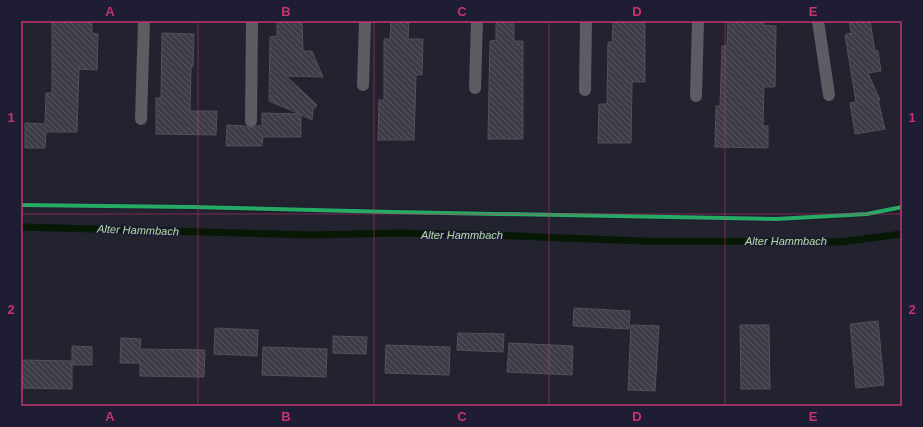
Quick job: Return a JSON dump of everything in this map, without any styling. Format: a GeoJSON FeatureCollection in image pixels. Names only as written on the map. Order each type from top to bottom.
{"type":"FeatureCollection","features":[{"type":"Feature","properties":{"kind":"lane"},"geometry":{"type":"LineString","coordinates":[[141,119],[144,21]]}},
{"type":"Feature","properties":{"kind":"lane"},"geometry":{"type":"LineString","coordinates":[[251,122],[252,21]]}},
{"type":"Feature","properties":{"kind":"lane"},"geometry":{"type":"LineString","coordinates":[[363,85],[365,21]]}},
{"type":"Feature","properties":{"kind":"lane"},"geometry":{"type":"LineString","coordinates":[[475,88],[477,21]]}},
{"type":"Feature","properties":{"kind":"lane"},"geometry":{"type":"LineString","coordinates":[[585,90],[586,21]]}},
{"type":"Feature","properties":{"kind":"lane"},"geometry":{"type":"LineString","coordinates":[[696,96],[698,21]]}},
{"type":"Feature","properties":{"kind":"lane"},"geometry":{"type":"LineString","coordinates":[[818,21],[829,95]]}},
{"type":"Feature","properties":{"kind":"building"},"geometry":{"type":"Polygon","coordinates":[[[52,21],[92,22],[92,33],[98,34],[97,70],[79,69],[77,132],[46,132],[45,148],[25,148],[25,123],[45,124],[46,93],[52,93],[52,21]]]}},
{"type":"Feature","properties":{"kind":"building"},"geometry":{"type":"Polygon","coordinates":[[[277,21],[302,21],[303,51],[312,51],[323,77],[286,76],[317,105],[313,110],[312,120],[301,115],[301,137],[263,137],[262,146],[226,146],[227,125],[245,126],[251,128],[262,126],[262,113],[300,114],[269,101],[270,37],[277,36],[277,21]]]}},
{"type":"Feature","properties":{"kind":"building"},"geometry":{"type":"Polygon","coordinates":[[[391,21],[409,21],[408,39],[423,39],[422,75],[416,75],[414,140],[378,140],[379,100],[384,100],[384,39],[390,39],[391,21]]]}},
{"type":"Feature","properties":{"kind":"building"},"geometry":{"type":"Polygon","coordinates":[[[496,21],[514,21],[514,41],[523,41],[523,139],[488,139],[490,41],[496,40],[496,21]]]}},
{"type":"Feature","properties":{"kind":"building"},"geometry":{"type":"Polygon","coordinates":[[[613,21],[645,21],[645,82],[632,82],[631,143],[598,143],[599,104],[607,104],[608,42],[612,42],[613,21]]]}},
{"type":"Feature","properties":{"kind":"building"},"geometry":{"type":"Polygon","coordinates":[[[728,21],[763,21],[763,25],[776,26],[775,87],[764,87],[763,126],[768,126],[768,148],[715,147],[716,106],[720,106],[722,46],[727,46],[728,21]]]}},
{"type":"Feature","properties":{"kind":"building"},"geometry":{"type":"Polygon","coordinates":[[[849,21],[870,21],[875,51],[878,51],[881,71],[868,73],[880,100],[878,100],[885,129],[855,134],[850,103],[856,102],[845,35],[850,33],[852,37],[849,21]]]}},
{"type":"Feature","properties":{"kind":"building"},"geometry":{"type":"Polygon","coordinates":[[[162,33],[194,34],[193,67],[191,66],[190,111],[217,111],[216,135],[156,134],[156,98],[161,98],[162,33]]]}},
{"type":"Feature","properties":{"kind":"building"},"geometry":{"type":"Polygon","coordinates":[[[574,308],[630,311],[629,329],[573,326],[574,308]]]}},
{"type":"Feature","properties":{"kind":"building"},"geometry":{"type":"Polygon","coordinates":[[[878,321],[884,385],[856,388],[850,324],[878,321]]]}},
{"type":"Feature","properties":{"kind":"building"},"geometry":{"type":"Polygon","coordinates":[[[631,325],[659,326],[655,391],[628,390],[631,325]]]}},
{"type":"Feature","properties":{"kind":"building"},"geometry":{"type":"Polygon","coordinates":[[[740,325],[769,325],[770,389],[741,389],[740,325]]]}},
{"type":"Feature","properties":{"kind":"building"},"geometry":{"type":"Polygon","coordinates":[[[215,328],[258,330],[257,356],[214,354],[215,328]]]}},
{"type":"Feature","properties":{"kind":"building"},"geometry":{"type":"Polygon","coordinates":[[[458,333],[504,334],[503,352],[457,350],[458,333]]]}},
{"type":"Feature","properties":{"kind":"building"},"geometry":{"type":"Polygon","coordinates":[[[333,336],[367,337],[366,354],[333,353],[333,336]]]}},
{"type":"Feature","properties":{"kind":"building"},"geometry":{"type":"Polygon","coordinates":[[[121,338],[141,339],[140,349],[205,350],[204,377],[140,376],[140,363],[120,363],[121,338]]]}},
{"type":"Feature","properties":{"kind":"building"},"geometry":{"type":"Polygon","coordinates":[[[509,343],[573,346],[572,375],[507,372],[509,343]]]}},
{"type":"Feature","properties":{"kind":"building"},"geometry":{"type":"Polygon","coordinates":[[[386,345],[450,347],[449,375],[385,373],[386,345]]]}},
{"type":"Feature","properties":{"kind":"building"},"geometry":{"type":"Polygon","coordinates":[[[72,346],[92,347],[92,365],[72,365],[72,389],[21,388],[21,360],[72,361],[72,346]]]}},
{"type":"Feature","properties":{"kind":"building"},"geometry":{"type":"Polygon","coordinates":[[[263,347],[327,349],[326,377],[262,375],[263,347]]]}},
{"type":"Feature","properties":{"kind":"waterway","name":"Alter Hammbach"},"geometry":{"type":"LineString","coordinates":[[21,227],[313,235],[401,233],[492,235],[643,241],[840,242],[902,234]]}},
{"type":"Feature","properties":{"kind":"cycle path"},"geometry":{"type":"LineString","coordinates":[[21,205],[776,219],[867,214],[902,207]]}}]}
